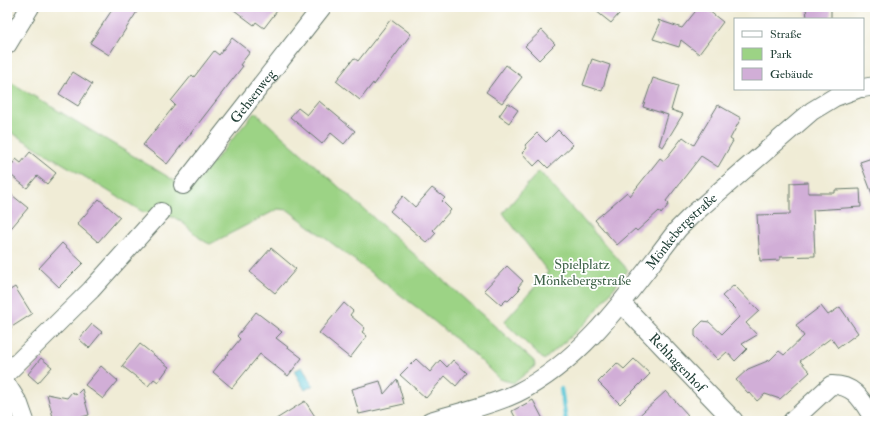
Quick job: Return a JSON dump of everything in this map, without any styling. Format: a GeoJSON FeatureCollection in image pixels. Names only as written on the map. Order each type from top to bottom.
{"type":"FeatureCollection","features":[{"type":"Feature","properties":{"kind":"street"},"geometry":{"type":"LineString","coordinates":[[7,45],[30,7]]}},
{"type":"Feature","properties":{"kind":"street","name":"Gehsenweg"},"geometry":{"type":"LineString","coordinates":[[183,185],[322,7]]}},
{"type":"Feature","properties":{"kind":"street"},"geometry":{"type":"LineString","coordinates":[[864,88],[875,86]]}},
{"type":"Feature","properties":{"kind":"street","name":"Mönkebergstraße"},"geometry":{"type":"LineString","coordinates":[[430,421],[517,393],[566,361],[601,328],[678,229],[691,216],[812,111],[835,97],[854,90]]}},
{"type":"Feature","properties":{"kind":"street"},"geometry":{"type":"LineString","coordinates":[[7,373],[91,290],[161,212]]}},
{"type":"Feature","properties":{"kind":"street","name":"Rehhagenhof"},"geometry":{"type":"LineString","coordinates":[[621,303],[734,421]]}},
{"type":"Feature","properties":{"kind":"street"},"geometry":{"type":"LineString","coordinates":[[792,421],[832,385],[842,384],[856,393],[875,421]]}},
{"type":"Feature","properties":{"kind":"street"},"geometry":{"type":"LineString","coordinates":[[7,385],[19,404],[25,421]]}},
{"type":"Feature","properties":{"kind":"green space"},"geometry":{"type":"Polygon","coordinates":[[[7,80],[190,190],[255,112],[534,361],[535,366],[514,383],[499,379],[474,354],[419,309],[288,210],[278,209],[210,244],[202,240],[179,220],[164,215],[143,212],[7,130],[7,80]]]}},
{"type":"Feature","properties":{"kind":"green space","name":"Spielplatz Mönkebergstraße"},"geometry":{"type":"Polygon","coordinates":[[[539,171],[628,270],[588,321],[544,360],[504,322],[548,272],[503,213],[539,171]]]}},
{"type":"Feature","properties":{"kind":"water"},"geometry":{"type":"Polygon","coordinates":[[[302,367],[313,385],[305,390],[294,371],[302,367]]]}},
{"type":"Feature","properties":{"kind":"building"},"geometry":{"type":"Polygon","coordinates":[[[114,7],[140,7],[109,55],[90,43],[114,7]]]}},
{"type":"Feature","properties":{"kind":"building"},"geometry":{"type":"Polygon","coordinates":[[[230,7],[280,7],[264,28],[256,22],[254,25],[230,7]]]}},
{"type":"Feature","properties":{"kind":"building"},"geometry":{"type":"Polygon","coordinates":[[[591,7],[625,7],[611,23],[591,7]]]}},
{"type":"Feature","properties":{"kind":"building"},"geometry":{"type":"Polygon","coordinates":[[[699,7],[704,7],[723,22],[699,54],[681,40],[679,47],[653,39],[660,24],[658,20],[682,28],[699,7]]]}},
{"type":"Feature","properties":{"kind":"building"},"geometry":{"type":"Polygon","coordinates":[[[806,7],[831,7],[831,18],[807,18],[806,7]]]}},
{"type":"Feature","properties":{"kind":"building"},"geometry":{"type":"Polygon","coordinates":[[[391,19],[411,34],[374,85],[373,83],[360,100],[336,81],[354,58],[358,61],[391,19]]]}},
{"type":"Feature","properties":{"kind":"building"},"geometry":{"type":"Polygon","coordinates":[[[542,30],[555,44],[539,60],[525,46],[542,30]]]}},
{"type":"Feature","properties":{"kind":"building"},"geometry":{"type":"Polygon","coordinates":[[[232,38],[250,52],[240,65],[243,66],[167,164],[143,145],[175,105],[171,101],[192,75],[194,77],[214,51],[219,55],[232,38]]]}},
{"type":"Feature","properties":{"kind":"building"},"geometry":{"type":"Polygon","coordinates":[[[592,59],[610,65],[602,91],[583,85],[592,59]]]}},
{"type":"Feature","properties":{"kind":"building"},"geometry":{"type":"Polygon","coordinates":[[[506,65],[522,77],[502,103],[486,92],[506,65]]]}},
{"type":"Feature","properties":{"kind":"building"},"geometry":{"type":"Polygon","coordinates":[[[73,72],[92,84],[78,106],[59,94],[73,72]]]}},
{"type":"Feature","properties":{"kind":"building"},"geometry":{"type":"Polygon","coordinates":[[[653,78],[678,86],[671,110],[683,114],[663,147],[659,145],[668,115],[643,107],[653,78]]]}},
{"type":"Feature","properties":{"kind":"building"},"geometry":{"type":"Polygon","coordinates":[[[319,101],[355,131],[344,144],[331,133],[322,144],[290,117],[298,108],[307,115],[319,101]]]}},
{"type":"Feature","properties":{"kind":"building"},"geometry":{"type":"Polygon","coordinates":[[[508,103],[518,110],[509,123],[499,116],[508,103]]]}},
{"type":"Feature","properties":{"kind":"building"},"geometry":{"type":"Polygon","coordinates":[[[718,105],[741,118],[730,139],[733,141],[718,167],[701,156],[666,201],[669,204],[661,214],[659,211],[637,231],[635,229],[617,245],[595,220],[627,192],[630,196],[660,158],[664,161],[683,137],[694,145],[718,105]]]}},
{"type":"Feature","properties":{"kind":"building"},"geometry":{"type":"Polygon","coordinates":[[[558,130],[573,145],[548,168],[540,160],[534,166],[522,153],[527,148],[525,145],[537,133],[546,142],[558,130]]]}},
{"type":"Feature","properties":{"kind":"building"},"geometry":{"type":"Polygon","coordinates":[[[30,152],[56,173],[47,184],[37,176],[27,188],[7,172],[16,159],[21,163],[30,152]]]}},
{"type":"Feature","properties":{"kind":"building"},"geometry":{"type":"Polygon","coordinates":[[[875,157],[875,199],[874,199],[860,162],[875,157]]]}},
{"type":"Feature","properties":{"kind":"building"},"geometry":{"type":"Polygon","coordinates":[[[808,182],[808,193],[835,193],[835,190],[860,189],[861,207],[813,210],[815,256],[780,257],[780,260],[760,261],[757,215],[790,214],[790,183],[808,182]]]}},
{"type":"Feature","properties":{"kind":"building"},"geometry":{"type":"Polygon","coordinates":[[[432,188],[445,198],[442,201],[451,210],[433,230],[436,233],[427,243],[390,211],[403,196],[415,207],[432,188]]]}},
{"type":"Feature","properties":{"kind":"building"},"geometry":{"type":"Polygon","coordinates":[[[7,191],[28,208],[7,233],[7,191]]]}},
{"type":"Feature","properties":{"kind":"building"},"geometry":{"type":"Polygon","coordinates":[[[99,199],[120,217],[98,242],[77,224],[99,199]]]}},
{"type":"Feature","properties":{"kind":"building"},"geometry":{"type":"Polygon","coordinates":[[[62,243],[83,263],[59,287],[39,268],[62,243]]]}},
{"type":"Feature","properties":{"kind":"building"},"geometry":{"type":"Polygon","coordinates":[[[271,248],[296,269],[275,293],[250,272],[271,248]]]}},
{"type":"Feature","properties":{"kind":"building"},"geometry":{"type":"Polygon","coordinates":[[[507,266],[523,281],[518,287],[520,289],[508,301],[506,300],[501,305],[484,290],[507,266]]]}},
{"type":"Feature","properties":{"kind":"building"},"geometry":{"type":"Polygon","coordinates":[[[734,285],[759,311],[746,323],[757,335],[742,344],[747,349],[735,361],[727,352],[718,360],[695,336],[695,329],[703,321],[709,322],[722,334],[739,317],[735,309],[722,296],[734,285]]]}},
{"type":"Feature","properties":{"kind":"building"},"geometry":{"type":"Polygon","coordinates":[[[15,287],[32,314],[7,330],[7,292],[15,287]]]}},
{"type":"Feature","properties":{"kind":"building"},"geometry":{"type":"Polygon","coordinates":[[[344,303],[353,311],[350,315],[365,328],[362,332],[367,336],[350,358],[319,333],[344,303]]]}},
{"type":"Feature","properties":{"kind":"building"},"geometry":{"type":"Polygon","coordinates":[[[821,306],[828,315],[840,307],[858,333],[838,348],[831,338],[800,361],[810,372],[780,399],[765,394],[757,401],[736,380],[748,369],[770,360],[779,351],[784,355],[804,336],[796,325],[821,306]]]}},
{"type":"Feature","properties":{"kind":"building"},"geometry":{"type":"Polygon","coordinates":[[[256,312],[282,332],[276,338],[302,358],[288,376],[260,354],[232,388],[213,372],[240,339],[237,336],[256,312]]]}},
{"type":"Feature","properties":{"kind":"building"},"geometry":{"type":"Polygon","coordinates":[[[92,324],[102,332],[89,348],[79,339],[92,324]]]}},
{"type":"Feature","properties":{"kind":"building"},"geometry":{"type":"Polygon","coordinates":[[[140,344],[169,367],[158,382],[154,379],[148,386],[122,366],[140,344]]]}},
{"type":"Feature","properties":{"kind":"building"},"geometry":{"type":"Polygon","coordinates":[[[41,358],[52,367],[38,383],[28,374],[41,358]]]}},
{"type":"Feature","properties":{"kind":"building"},"geometry":{"type":"Polygon","coordinates":[[[416,359],[430,372],[440,360],[447,367],[453,360],[467,373],[456,386],[445,376],[426,398],[400,375],[416,359]]]}},
{"type":"Feature","properties":{"kind":"building"},"geometry":{"type":"Polygon","coordinates":[[[634,359],[650,374],[620,404],[598,382],[617,363],[624,369],[634,359]]]}},
{"type":"Feature","properties":{"kind":"building"},"geometry":{"type":"Polygon","coordinates":[[[101,366],[118,381],[103,399],[85,385],[101,366]]]}},
{"type":"Feature","properties":{"kind":"building"},"geometry":{"type":"Polygon","coordinates":[[[397,379],[404,404],[359,414],[352,389],[380,381],[384,394],[397,379]]]}},
{"type":"Feature","properties":{"kind":"building"},"geometry":{"type":"Polygon","coordinates":[[[82,389],[89,415],[67,421],[54,421],[47,394],[67,398],[72,392],[76,395],[82,389]]]}},
{"type":"Feature","properties":{"kind":"building"},"geometry":{"type":"Polygon","coordinates":[[[666,391],[688,415],[682,421],[633,421],[666,391]]]}},
{"type":"Feature","properties":{"kind":"building"},"geometry":{"type":"Polygon","coordinates":[[[533,400],[544,421],[517,421],[512,411],[533,400]]]}},
{"type":"Feature","properties":{"kind":"building"},"geometry":{"type":"Polygon","coordinates":[[[305,401],[318,421],[273,421],[305,401]]]}},
{"type":"Feature","properties":{"kind":"waterway"},"geometry":{"type":"LineString","coordinates":[[561,389],[566,421]]}}]}
